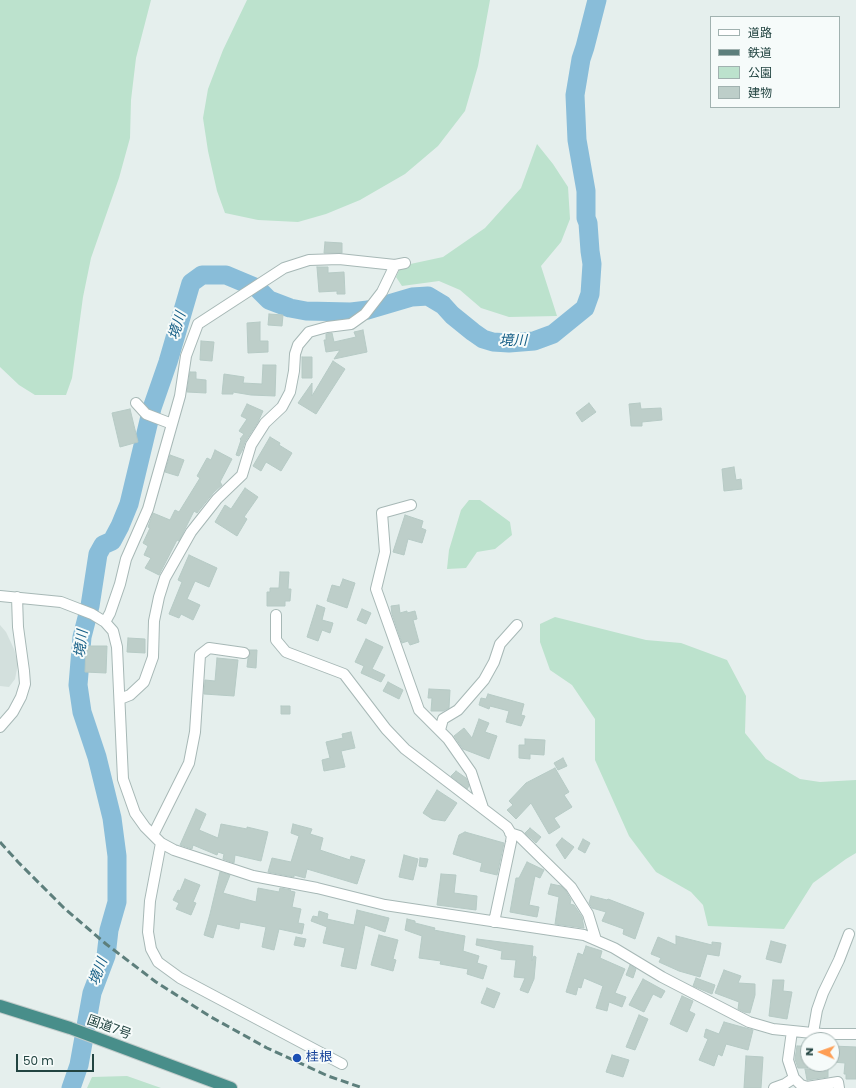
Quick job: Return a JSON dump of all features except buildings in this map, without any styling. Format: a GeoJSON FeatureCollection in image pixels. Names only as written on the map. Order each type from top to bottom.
{"type":"FeatureCollection","features":[{"type":"Feature","properties":{"kind":"highway","name":"国道7号"},"geometry":{"type":"LineString","coordinates":[[0,1006],[70,1028],[231,1088]]}},
{"type":"Feature","properties":{"kind":"street"},"geometry":{"type":"LineString","coordinates":[[105,622],[115,599],[126,558],[148,509],[180,396],[186,356],[198,324],[284,268],[309,260],[339,258],[400,264],[382,292],[365,314],[351,324],[327,327],[309,332],[298,345],[295,354],[294,371],[290,392],[282,407],[265,423],[251,445],[242,475],[217,499],[191,532],[165,578],[159,596],[154,621],[153,657],[144,682],[130,695],[120,699]]}},
{"type":"Feature","properties":{"kind":"street"},"geometry":{"type":"LineString","coordinates":[[136,403],[150,416],[172,424]]}},
{"type":"Feature","properties":{"kind":"street"},"geometry":{"type":"LineString","coordinates":[[411,505],[382,513],[385,552],[376,588],[419,710],[448,739],[471,772],[483,808]]}},
{"type":"Feature","properties":{"kind":"street"},"geometry":{"type":"LineString","coordinates":[[0,596],[54,600],[70,604],[105,622],[113,631],[117,647],[120,699],[120,740],[123,779],[135,813],[161,843],[174,850],[253,876],[317,888],[385,905],[584,935],[614,948],[662,977],[750,1022],[772,1029],[802,1032]]}},
{"type":"Feature","properties":{"kind":"street"},"geometry":{"type":"LineString","coordinates":[[0,727],[13,712],[21,697],[24,684],[24,671],[18,627],[17,597]]}},
{"type":"Feature","properties":{"kind":"street"},"geometry":{"type":"LineString","coordinates":[[276,615],[276,640],[286,652],[344,674],[386,729],[405,749],[507,827],[512,835],[494,922]]}},
{"type":"Feature","properties":{"kind":"street"},"geometry":{"type":"LineString","coordinates":[[440,730],[443,719],[458,710],[484,680],[494,662],[500,644],[517,625]]}},
{"type":"Feature","properties":{"kind":"street"},"geometry":{"type":"LineString","coordinates":[[153,835],[189,763],[195,732],[200,655],[210,648],[244,653]]}},
{"type":"Feature","properties":{"kind":"street"},"geometry":{"type":"LineString","coordinates":[[510,833],[519,836],[571,887],[588,914],[596,940]]}},
{"type":"Feature","properties":{"kind":"street"},"geometry":{"type":"LineString","coordinates":[[161,843],[150,901],[148,932],[152,949],[158,962],[180,978],[342,1064]]}},
{"type":"Feature","properties":{"kind":"street"},"geometry":{"type":"LineString","coordinates":[[813,1032],[817,1010],[823,993],[839,960],[849,934]]}},
{"type":"Feature","properties":{"kind":"street"},"geometry":{"type":"LineString","coordinates":[[792,1031],[788,1060],[794,1078],[801,1086],[838,1082],[839,1088]]}},
{"type":"Feature","properties":{"kind":"street"},"geometry":{"type":"LineString","coordinates":[[840,1034],[856,1034]]}},
{"type":"Feature","properties":{"kind":"street"},"geometry":{"type":"LineString","coordinates":[[774,1088],[785,1084],[794,1078]]}},
{"type":"Feature","properties":{"kind":"shaded area"},"geometry":{"type":"Polygon","coordinates":[[[0,625],[6,632],[14,649],[18,664],[15,679],[9,687],[0,686],[0,625]]]}},
{"type":"Feature","properties":{"kind":"green space"},"geometry":{"type":"Polygon","coordinates":[[[0,0],[151,0],[136,58],[131,100],[130,138],[119,178],[91,258],[83,297],[72,378],[66,395],[35,395],[19,385],[0,367],[0,0]]]}},
{"type":"Feature","properties":{"kind":"green space"},"geometry":{"type":"Polygon","coordinates":[[[247,0],[490,0],[478,66],[465,111],[438,146],[405,174],[360,200],[326,214],[298,222],[258,220],[225,213],[217,191],[208,151],[203,118],[208,89],[223,50],[247,0]]]}},
{"type":"Feature","properties":{"kind":"green space"},"geometry":{"type":"Polygon","coordinates":[[[537,144],[553,164],[568,187],[570,219],[561,242],[541,266],[557,316],[509,317],[481,308],[460,290],[439,281],[402,286],[396,277],[401,266],[443,257],[485,228],[521,188],[537,144]]]}},
{"type":"Feature","properties":{"kind":"green space"},"geometry":{"type":"Polygon","coordinates":[[[469,500],[480,500],[510,522],[512,535],[495,549],[477,552],[466,568],[447,569],[449,550],[461,510],[469,500]]]}},
{"type":"Feature","properties":{"kind":"green space"},"geometry":{"type":"Polygon","coordinates":[[[555,617],[646,640],[681,643],[727,660],[746,696],[745,733],[766,759],[800,779],[820,782],[856,780],[856,853],[813,883],[784,929],[708,926],[703,905],[691,892],[656,872],[629,836],[595,760],[595,719],[572,685],[550,670],[540,642],[540,624],[555,617]]]}},
{"type":"Feature","properties":{"kind":"green space"},"geometry":{"type":"Polygon","coordinates":[[[127,1076],[161,1088],[87,1088],[92,1077],[127,1076]]]}},
{"type":"Feature","properties":{"kind":"waterway","name":"境川"},"geometry":{"type":"LineString","coordinates":[[71,1088],[79,1065],[92,993],[106,956],[109,930],[117,902],[117,856],[112,818],[97,757],[82,712],[78,685],[82,637],[90,606],[98,554],[103,545],[112,541],[129,504],[152,408],[168,362],[191,283],[202,275],[226,275],[257,288],[269,300],[290,308],[306,311],[351,312],[368,310],[412,297],[428,296],[443,305],[452,315],[483,339],[493,342],[509,343],[534,341],[553,334],[585,308],[590,294],[592,264],[588,223],[586,218],[586,191],[577,140],[575,95],[581,59],[597,0]]}},
{"type":"Feature","properties":{"kind":"railway"},"geometry":{"type":"LineString","coordinates":[[0,842],[64,908],[106,944],[156,982],[211,1017],[267,1048],[328,1076],[363,1088]]}},
{"type":"Feature","properties":{"kind":"place","name":"桂根"},"geometry":{"type":"Point","coordinates":[297,1058]}}]}
